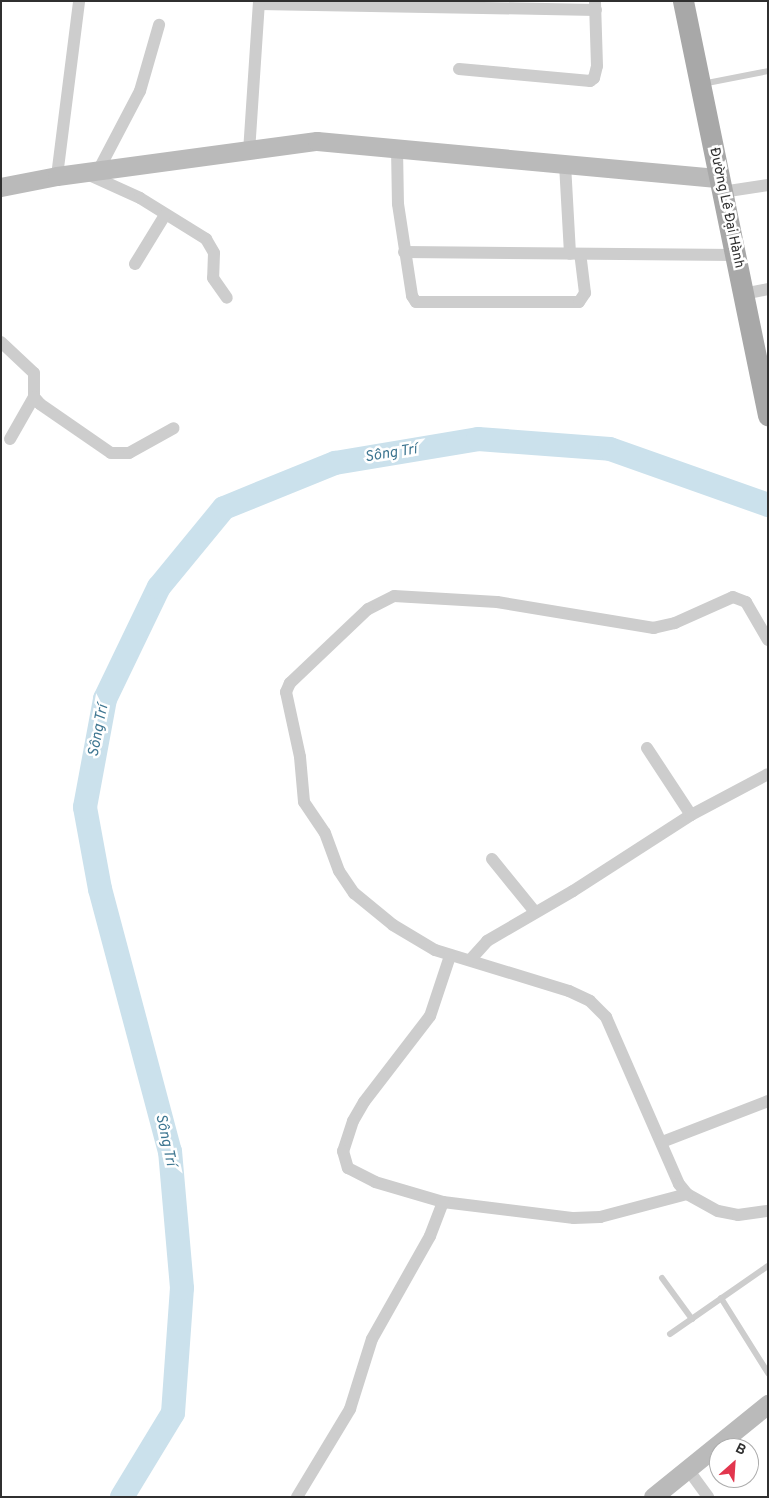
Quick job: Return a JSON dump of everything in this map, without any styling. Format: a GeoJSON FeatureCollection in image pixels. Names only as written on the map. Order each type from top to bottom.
{"type":"FeatureCollection","features":[{"type":"Feature","properties":{"kind":"main road","name":"Đường Lê Đại Hành"},"geometry":{"type":"LineString","coordinates":[[684,1],[768,415]]}},
{"type":"Feature","properties":{"kind":"street"},"geometry":{"type":"LineString","coordinates":[[57,176],[79,1]]}},
{"type":"Feature","properties":{"kind":"street"},"geometry":{"type":"LineString","coordinates":[[249,152],[259,3],[596,6],[596,72],[590,81],[459,69]]}},
{"type":"Feature","properties":{"kind":"street"},"geometry":{"type":"LineString","coordinates":[[92,172],[140,91],[159,25]]}},
{"type":"Feature","properties":{"kind":"street"},"geometry":{"type":"LineString","coordinates":[[1,187],[57,176],[317,142],[565,164],[720,185],[768,185]]}},
{"type":"Feature","properties":{"kind":"street"},"geometry":{"type":"LineString","coordinates":[[397,148],[398,204],[404,252],[412,296],[423,303],[579,302],[585,293],[575,254],[565,164]]}},
{"type":"Feature","properties":{"kind":"street"},"geometry":{"type":"LineString","coordinates":[[92,172],[140,198],[211,244],[213,278],[227,298]]}},
{"type":"Feature","properties":{"kind":"street"},"geometry":{"type":"LineString","coordinates":[[135,264],[166,215]]}},
{"type":"Feature","properties":{"kind":"street"},"geometry":{"type":"LineString","coordinates":[[404,252],[736,255]]}},
{"type":"Feature","properties":{"kind":"street"},"geometry":{"type":"LineString","coordinates":[[743,294],[768,289]]}},
{"type":"Feature","properties":{"kind":"street"},"geometry":{"type":"LineString","coordinates":[[1,342],[34,373],[34,397],[10,439]]}},
{"type":"Feature","properties":{"kind":"street"},"geometry":{"type":"LineString","coordinates":[[34,397],[40,404],[117,456],[129,453],[174,428]]}},
{"type":"Feature","properties":{"kind":"street"},"geometry":{"type":"LineString","coordinates":[[768,640],[746,602],[733,597],[675,623],[654,628],[497,602],[394,596],[368,609],[290,683],[286,696],[300,757],[301,792],[325,833],[339,871],[354,893],[372,910],[422,944],[450,956],[471,959],[569,991],[602,1011],[662,1142],[679,1184],[687,1194],[718,1211],[738,1215],[768,1211]]}},
{"type":"Feature","properties":{"kind":"street"},"geometry":{"type":"LineString","coordinates":[[647,748],[692,815]]}},
{"type":"Feature","properties":{"kind":"street"},"geometry":{"type":"LineString","coordinates":[[471,959],[484,944],[535,912],[692,815],[768,774]]}},
{"type":"Feature","properties":{"kind":"street"},"geometry":{"type":"LineString","coordinates":[[492,860],[535,912]]}},
{"type":"Feature","properties":{"kind":"street"},"geometry":{"type":"LineString","coordinates":[[450,956],[430,1016],[364,1102],[342,1151],[348,1168],[357,1174],[443,1202],[574,1218],[600,1217],[687,1194]]}},
{"type":"Feature","properties":{"kind":"street"},"geometry":{"type":"LineString","coordinates":[[662,1142],[768,1101]]}},
{"type":"Feature","properties":{"kind":"street"},"geometry":{"type":"LineString","coordinates":[[297,1497],[350,1409],[372,1339],[430,1236],[443,1202]]}},
{"type":"Feature","properties":{"kind":"street"},"geometry":{"type":"LineString","coordinates":[[653,1497],[768,1404]]}},
{"type":"Feature","properties":{"kind":"street"},"geometry":{"type":"LineString","coordinates":[[687,1468],[708,1497]]}},
{"type":"Feature","properties":{"kind":"lane"},"geometry":{"type":"LineString","coordinates":[[701,84],[768,71]]}},
{"type":"Feature","properties":{"kind":"lane"},"geometry":{"type":"LineString","coordinates":[[670,1334],[768,1266]]}},
{"type":"Feature","properties":{"kind":"lane"},"geometry":{"type":"LineString","coordinates":[[662,1278],[692,1318]]}},
{"type":"Feature","properties":{"kind":"lane"},"geometry":{"type":"LineString","coordinates":[[720,1298],[768,1373]]}},
{"type":"Feature","properties":{"kind":"waterway","name":"Sông Trí"},"geometry":{"type":"LineString","coordinates":[[122,1497],[173,1413],[182,1288],[170,1152],[100,889],[85,807],[105,699],[159,587],[224,508],[335,463],[478,439],[610,449],[768,505]]}}]}
